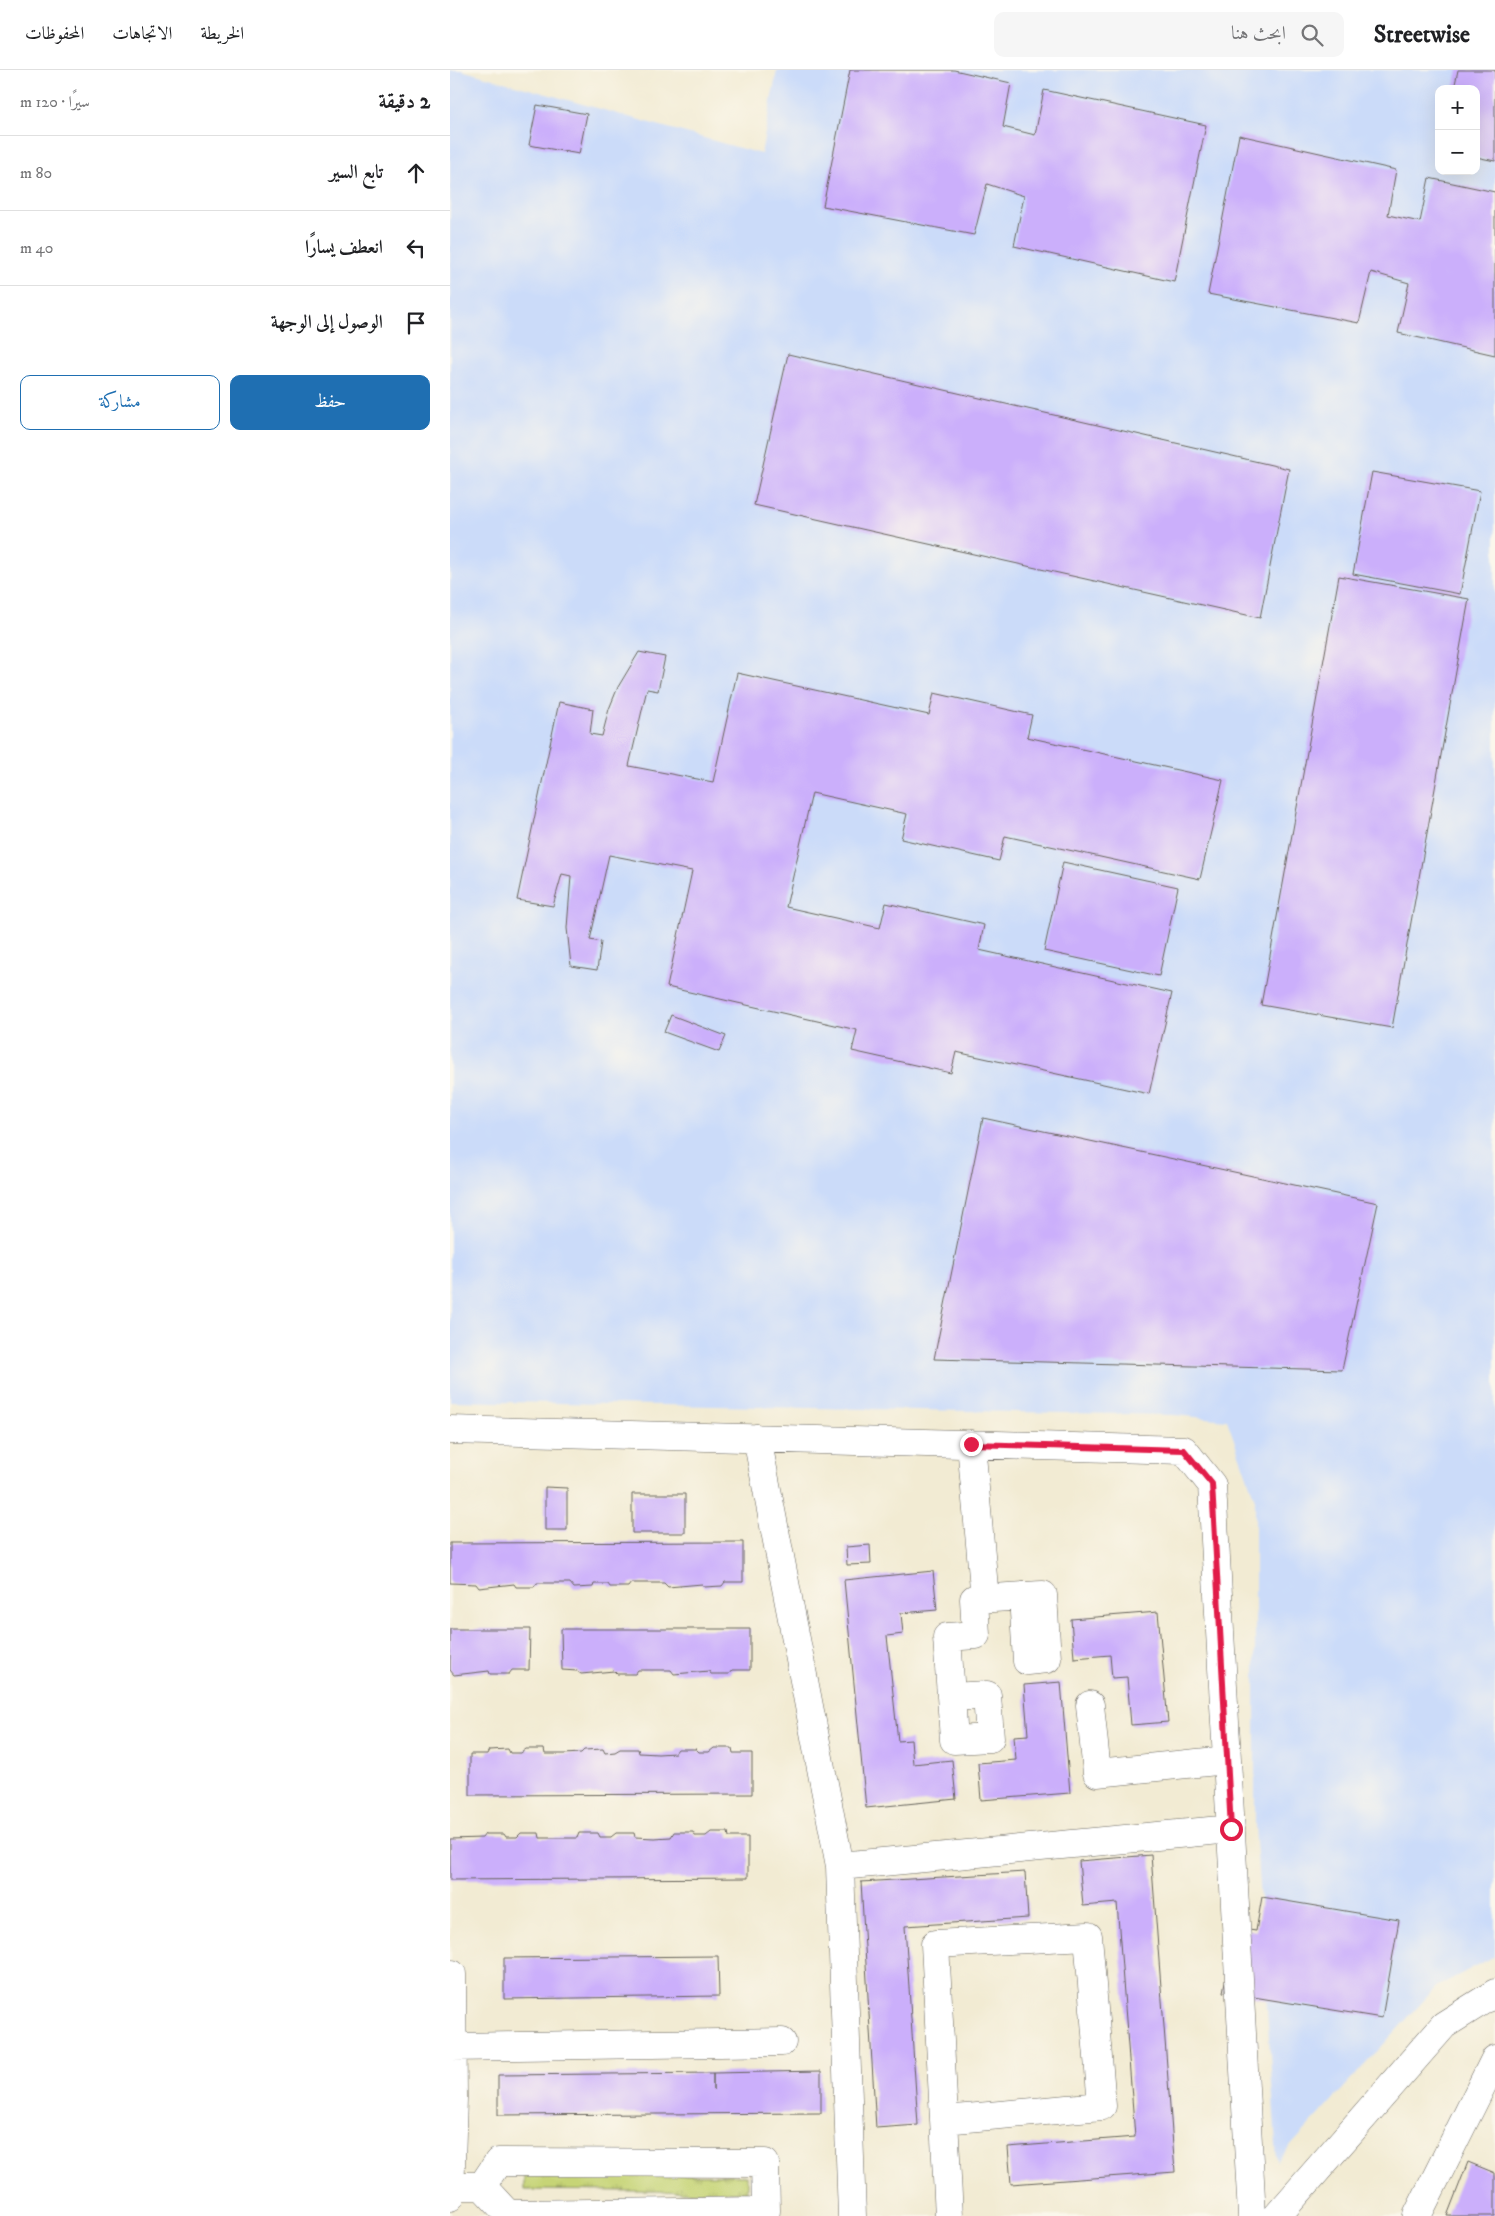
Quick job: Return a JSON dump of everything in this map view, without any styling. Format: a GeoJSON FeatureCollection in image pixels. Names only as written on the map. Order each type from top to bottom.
{"type":"FeatureCollection","features":[{"type":"Feature","properties":{"kind":"street"},"geometry":{"type":"LineString","coordinates":[[450,1430],[1184,1450],[1212,1484],[1252,2216]]}},
{"type":"Feature","properties":{"kind":"street"},"geometry":{"type":"LineString","coordinates":[[757,1438],[840,1866],[852,2216]]}},
{"type":"Feature","properties":{"kind":"street"},"geometry":{"type":"LineString","coordinates":[[971,1444],[985,1599]]}},
{"type":"Feature","properties":{"kind":"street"},"geometry":{"type":"LineString","coordinates":[[951,1697],[947,1637],[976,1635],[974,1600],[1023,1596]]}},
{"type":"Feature","properties":{"kind":"street"},"geometry":{"type":"LineString","coordinates":[[1090,1704],[1097,1772],[1227,1760]]}},
{"type":"Feature","properties":{"kind":"street"},"geometry":{"type":"LineString","coordinates":[[840,1866],[1231,1829]]}},
{"type":"Feature","properties":{"kind":"street"},"geometry":{"type":"LineString","coordinates":[[944,2120],[1102,2106],[1088,1936],[935,1944],[944,2120],[949,2216]]}},
{"type":"Feature","properties":{"kind":"street"},"geometry":{"type":"LineString","coordinates":[[450,2197],[452,1974]]}},
{"type":"Feature","properties":{"kind":"street"},"geometry":{"type":"LineString","coordinates":[[1276,2216],[1444,2025],[1495,1993]]}},
{"type":"Feature","properties":{"kind":"street"},"geometry":{"type":"LineString","coordinates":[[452,2046],[782,2042]]}},
{"type":"Feature","properties":{"kind":"street"},"geometry":{"type":"LineString","coordinates":[[1417,2216],[1495,2059]]}},
{"type":"Feature","properties":{"kind":"street"},"geometry":{"type":"LineString","coordinates":[[450,2186],[482,2186],[508,2214],[766,2211],[765,2163],[498,2162],[482,2186]]}},
{"type":"Feature","properties":{"kind":"shaded area"},"geometry":{"type":"Polygon","coordinates":[[[450,70],[461,70],[761,154],[777,70],[1495,70],[1495,1956],[1436,1987],[1277,2161],[1255,1825],[1255,1499],[1227,1420],[1174,1415],[450,1401],[450,70]]]}},
{"type":"Feature","properties":{"kind":"green space"},"geometry":{"type":"Polygon","coordinates":[[[524,2174],[747,2175],[747,2192],[524,2190],[524,2174]]]}},
{"type":"Feature","properties":{"kind":"building"},"geometry":{"type":"Polygon","coordinates":[[[850,70],[954,70],[1011,83],[1003,127],[1035,135],[1044,90],[1206,125],[1174,282],[1014,246],[1024,196],[987,184],[974,235],[823,206],[850,70]]]}},
{"type":"Feature","properties":{"kind":"building"},"geometry":{"type":"Polygon","coordinates":[[[1458,70],[1495,70],[1495,161],[1480,158],[1480,85],[1455,85],[1458,70]]]}},
{"type":"Feature","properties":{"kind":"building"},"geometry":{"type":"Polygon","coordinates":[[[537,105],[587,114],[579,154],[529,145],[537,105]]]}},
{"type":"Feature","properties":{"kind":"building"},"geometry":{"type":"Polygon","coordinates":[[[1239,135],[1396,170],[1388,215],[1420,222],[1429,178],[1495,192],[1495,355],[1398,333],[1409,283],[1371,272],[1359,323],[1208,294],[1239,135]]]}},
{"type":"Feature","properties":{"kind":"building"},"geometry":{"type":"Polygon","coordinates":[[[788,354],[1289,469],[1260,618],[754,505],[788,354]]]}},
{"type":"Feature","properties":{"kind":"building"},"geometry":{"type":"Polygon","coordinates":[[[1372,472],[1480,491],[1460,594],[1353,574],[1372,472]]]}},
{"type":"Feature","properties":{"kind":"building"},"geometry":{"type":"Polygon","coordinates":[[[1339,576],[1469,599],[1392,1028],[1261,1005],[1339,576]]]}},
{"type":"Feature","properties":{"kind":"building"},"geometry":{"type":"Polygon","coordinates":[[[639,652],[665,657],[658,691],[647,689],[629,766],[713,782],[737,673],[929,715],[934,693],[1032,715],[1027,737],[1223,780],[1200,879],[1005,836],[999,861],[901,839],[907,814],[812,793],[786,907],[880,928],[886,903],[984,925],[979,950],[1172,993],[1149,1094],[956,1052],[951,1073],[852,1051],[857,1030],[667,987],[692,871],[609,855],[590,940],[601,942],[597,970],[571,966],[567,928],[571,876],[562,874],[553,906],[517,900],[559,702],[593,709],[590,734],[602,736],[609,709],[618,687],[639,652]]]}},
{"type":"Feature","properties":{"kind":"building"},"geometry":{"type":"Polygon","coordinates":[[[1063,862],[1178,887],[1159,976],[1044,951],[1063,862]]]}},
{"type":"Feature","properties":{"kind":"building"},"geometry":{"type":"Polygon","coordinates":[[[671,1015],[726,1036],[719,1052],[664,1032],[671,1015]]]}},
{"type":"Feature","properties":{"kind":"building"},"geometry":{"type":"Polygon","coordinates":[[[983,1118],[1378,1203],[1342,1370],[934,1359],[983,1118]]]}},
{"type":"Feature","properties":{"kind":"building"},"geometry":{"type":"Polygon","coordinates":[[[545,1487],[567,1488],[567,1530],[545,1530],[545,1487]]]}},
{"type":"Feature","properties":{"kind":"building"},"geometry":{"type":"Polygon","coordinates":[[[632,1494],[685,1494],[685,1533],[632,1533],[632,1494]]]}},
{"type":"Feature","properties":{"kind":"building"},"geometry":{"type":"Polygon","coordinates":[[[743,1542],[743,1582],[725,1582],[722,1586],[704,1587],[702,1584],[668,1587],[664,1583],[631,1583],[628,1587],[610,1587],[608,1584],[594,1584],[593,1587],[574,1588],[570,1583],[537,1583],[534,1587],[516,1587],[514,1584],[479,1588],[476,1584],[450,1583],[450,1543],[743,1542]]]}},
{"type":"Feature","properties":{"kind":"building"},"geometry":{"type":"Polygon","coordinates":[[[870,1545],[871,1564],[847,1565],[846,1547],[870,1545]]]}},
{"type":"Feature","properties":{"kind":"building"},"geometry":{"type":"Polygon","coordinates":[[[933,1571],[937,1610],[901,1613],[903,1634],[887,1636],[898,1741],[911,1740],[913,1764],[952,1760],[956,1799],[866,1808],[844,1580],[933,1571]]]}},
{"type":"Feature","properties":{"kind":"building"},"geometry":{"type":"Polygon","coordinates":[[[1158,1612],[1168,1722],[1131,1725],[1127,1677],[1112,1678],[1110,1655],[1074,1658],[1071,1619],[1158,1612]]]}},
{"type":"Feature","properties":{"kind":"building"},"geometry":{"type":"Polygon","coordinates":[[[450,1629],[530,1629],[529,1670],[512,1670],[509,1674],[490,1674],[489,1671],[454,1675],[450,1670],[450,1629]]]}},
{"type":"Feature","properties":{"kind":"building"},"geometry":{"type":"Polygon","coordinates":[[[561,1629],[750,1629],[750,1670],[732,1670],[729,1674],[711,1674],[709,1671],[674,1674],[671,1670],[638,1670],[635,1674],[617,1674],[614,1671],[581,1674],[577,1671],[562,1670],[561,1629]]]}},
{"type":"Feature","properties":{"kind":"building"},"geometry":{"type":"Polygon","coordinates":[[[1061,1682],[1070,1793],[981,1800],[978,1763],[1016,1760],[1014,1736],[1028,1735],[1024,1685],[1061,1682]]]}},
{"type":"Feature","properties":{"kind":"building"},"geometry":{"type":"Polygon","coordinates":[[[714,1748],[732,1748],[733,1753],[752,1753],[752,1794],[470,1795],[470,1754],[487,1754],[489,1750],[508,1749],[510,1753],[521,1753],[526,1749],[544,1749],[545,1754],[564,1754],[581,1753],[584,1750],[603,1749],[605,1753],[615,1752],[620,1749],[638,1749],[639,1753],[658,1754],[675,1753],[678,1749],[696,1749],[699,1752],[709,1752],[714,1748]]]}},
{"type":"Feature","properties":{"kind":"building"},"geometry":{"type":"Polygon","coordinates":[[[674,1832],[693,1832],[695,1836],[706,1836],[711,1832],[728,1832],[729,1837],[748,1837],[748,1878],[450,1880],[450,1839],[482,1838],[485,1834],[504,1834],[506,1837],[517,1837],[521,1833],[539,1833],[540,1838],[577,1838],[579,1833],[598,1833],[600,1837],[611,1837],[616,1833],[634,1833],[635,1837],[654,1838],[671,1837],[674,1832]]]}},
{"type":"Feature","properties":{"kind":"building"},"geometry":{"type":"Polygon","coordinates":[[[1151,1855],[1175,2172],[1011,2184],[1008,2147],[1135,2137],[1117,1903],[1083,1906],[1079,1861],[1151,1855]]]}},
{"type":"Feature","properties":{"kind":"building"},"geometry":{"type":"Polygon","coordinates":[[[1025,1872],[1028,1918],[905,1926],[918,2125],[876,2128],[861,1882],[1025,1872]]]}},
{"type":"Feature","properties":{"kind":"building"},"geometry":{"type":"Polygon","coordinates":[[[1262,1897],[1399,1920],[1382,2018],[1223,1992],[1235,1928],[1256,1931],[1262,1897]]]}},
{"type":"Feature","properties":{"kind":"building"},"geometry":{"type":"Polygon","coordinates":[[[718,1956],[719,1996],[504,1999],[504,1958],[718,1956]]]}},
{"type":"Feature","properties":{"kind":"building"},"geometry":{"type":"Polygon","coordinates":[[[821,2071],[821,2113],[498,2115],[498,2075],[821,2071]]]}},
{"type":"Feature","properties":{"kind":"building"},"geometry":{"type":"Polygon","coordinates":[[[1468,2162],[1495,2173],[1495,2216],[1447,2216],[1468,2162]]]}},
{"type":"Feature","properties":{"kind":"route"},"geometry":{"type":"LineString","coordinates":[[971,1444],[1184,1450],[1212,1484],[1231,1829]]}}]}
